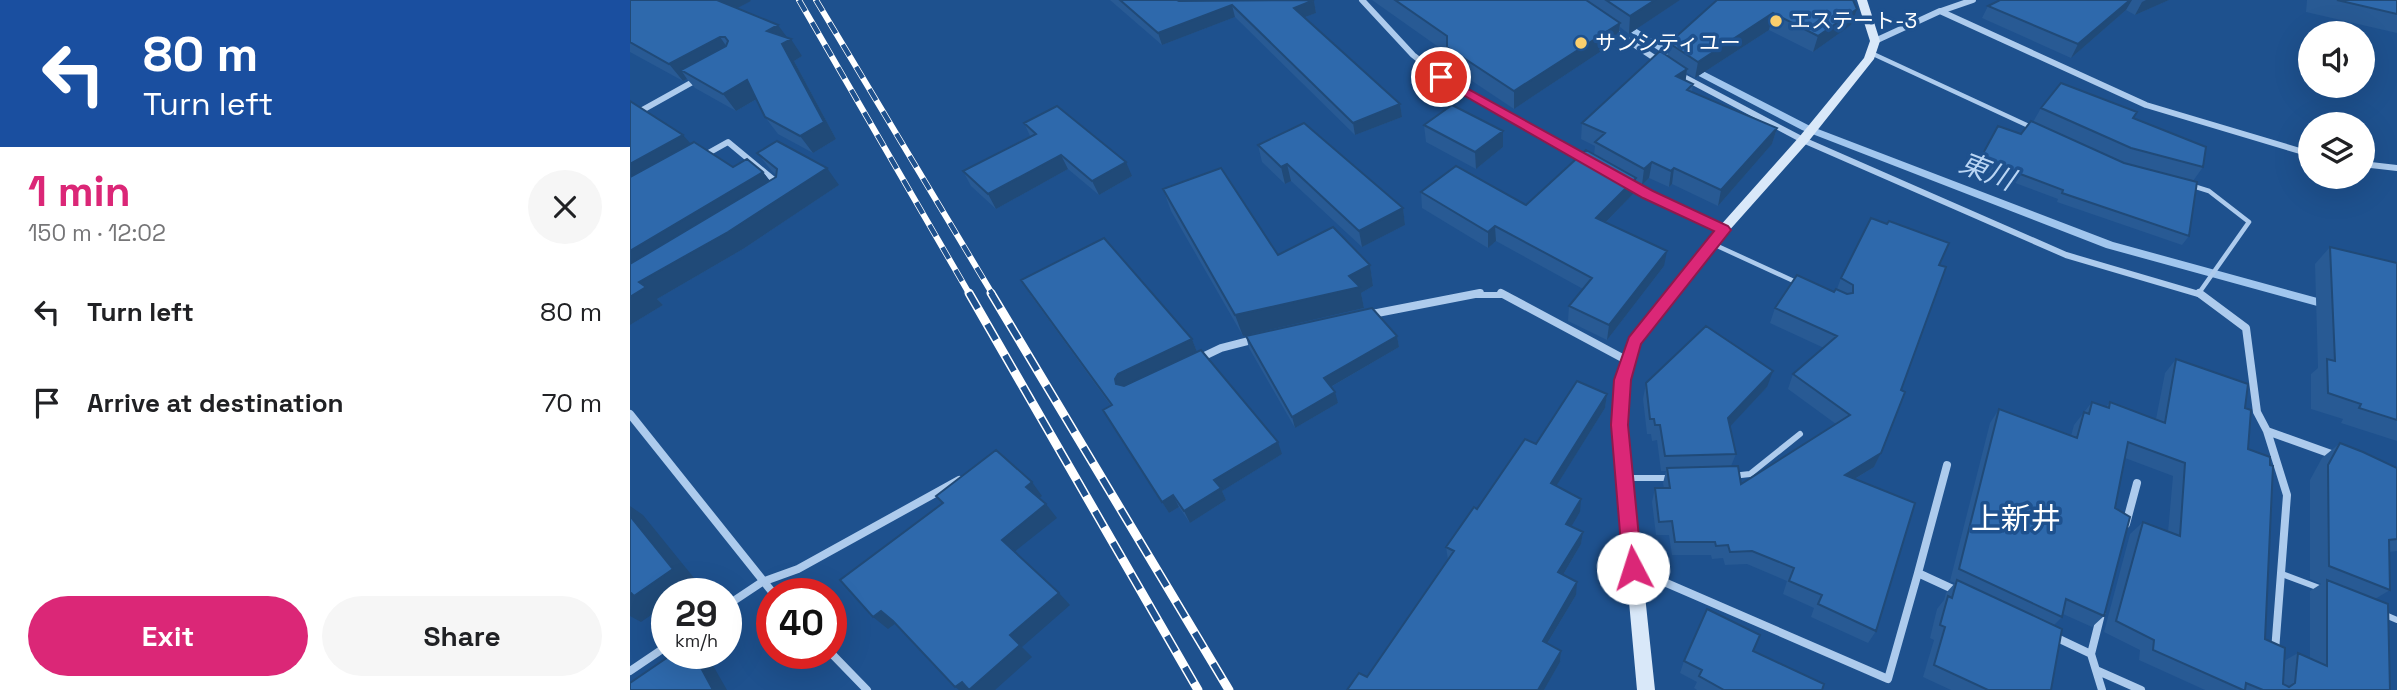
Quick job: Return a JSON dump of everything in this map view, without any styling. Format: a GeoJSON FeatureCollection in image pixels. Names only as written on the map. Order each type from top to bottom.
{"type":"FeatureCollection","features":[{"type":"Feature","properties":{"kind":"street"},"geometry":{"type":"LineString","coordinates":[[1362,0],[1413,55],[1441,77],[1591,163]]}},
{"type":"Feature","properties":{"kind":"street"},"geometry":{"type":"LineString","coordinates":[[1862,0],[1873,47]]}},
{"type":"Feature","properties":{"kind":"street"},"geometry":{"type":"LineString","coordinates":[[1646,690],[1620,425],[1623,380],[1634,342],[1723,230],[1804,139],[1873,47],[1919,16],[1973,0]]}},
{"type":"Feature","properties":{"kind":"street"},"geometry":{"type":"LineString","coordinates":[[1940,11],[2146,105],[2298,150]]}},
{"type":"Feature","properties":{"kind":"street"},"geometry":{"type":"LineString","coordinates":[[1600,21],[1693,84],[1804,139],[2066,255],[2199,293],[2246,328],[2257,412],[2267,431],[2287,495],[2274,664]]}},
{"type":"Feature","properties":{"kind":"street"},"geometry":{"type":"LineString","coordinates":[[630,117],[700,78]]}},
{"type":"Feature","properties":{"kind":"street"},"geometry":{"type":"LineString","coordinates":[[695,160],[728,142],[786,190],[775,197]]}},
{"type":"Feature","properties":{"kind":"street"},"geometry":{"type":"LineString","coordinates":[[2375,165],[2397,168]]}},
{"type":"Feature","properties":{"kind":"street"},"geometry":{"type":"LineString","coordinates":[[1614,175],[1723,230]]}},
{"type":"Feature","properties":{"kind":"street"},"geometry":{"type":"LineString","coordinates":[[1356,317],[1481,293],[1501,293],[1628,361]]}},
{"type":"Feature","properties":{"kind":"street"},"geometry":{"type":"LineString","coordinates":[[1186,365],[1221,348],[1261,337]]}},
{"type":"Feature","properties":{"kind":"street"},"geometry":{"type":"LineString","coordinates":[[630,414],[759,578]]}},
{"type":"Feature","properties":{"kind":"street"},"geometry":{"type":"LineString","coordinates":[[2267,431],[2345,459]]}},
{"type":"Feature","properties":{"kind":"street"},"geometry":{"type":"LineString","coordinates":[[1633,568],[1888,678],[1947,465]]}},
{"type":"Feature","properties":{"kind":"street"},"geometry":{"type":"LineString","coordinates":[[773,578],[798,569],[966,475]]}},
{"type":"Feature","properties":{"kind":"street"},"geometry":{"type":"LineString","coordinates":[[2123,536],[2137,483]]}},
{"type":"Feature","properties":{"kind":"street"},"geometry":{"type":"LineString","coordinates":[[1918,573],[1968,596]]}},
{"type":"Feature","properties":{"kind":"street"},"geometry":{"type":"LineString","coordinates":[[2102,690],[2091,654],[2105,601]]}},
{"type":"Feature","properties":{"kind":"street"},"geometry":{"type":"LineString","coordinates":[[2041,631],[2091,654]]}},
{"type":"Feature","properties":{"kind":"street"},"geometry":{"type":"LineString","coordinates":[[630,671],[651,657]]}},
{"type":"Feature","properties":{"kind":"street"},"geometry":{"type":"LineString","coordinates":[[847,669],[867,690]]}},
{"type":"Feature","properties":{"kind":"street"},"geometry":{"type":"LineString","coordinates":[[2096,670],[2141,690]]}},
{"type":"Feature","properties":{"kind":"lane"},"geometry":{"type":"LineString","coordinates":[[1873,47],[2045,133]]}},
{"type":"Feature","properties":{"kind":"lane"},"geometry":{"type":"LineString","coordinates":[[2183,184],[2209,191],[2249,222],[2199,293]]}},
{"type":"Feature","properties":{"kind":"lane"},"geometry":{"type":"LineString","coordinates":[[1713,244],[1807,287]]}},
{"type":"Feature","properties":{"kind":"lane"},"geometry":{"type":"LineString","coordinates":[[1722,477],[1750,474],[1800,434]]}},
{"type":"Feature","properties":{"kind":"lane"},"geometry":{"type":"LineString","coordinates":[[1624,478],[1680,477]]}},
{"type":"Feature","properties":{"kind":"lane"},"geometry":{"type":"LineString","coordinates":[[2282,573],[2333,594]]}},
{"type":"Feature","properties":{"kind":"lane"},"geometry":{"type":"LineString","coordinates":[[2371,610],[2397,620]]}},
{"type":"Feature","properties":{"kind":"building"},"geometry":{"type":"Polygon","coordinates":[[[630,0],[717,0],[778,25],[767,31],[791,39],[782,44],[824,122],[800,136],[765,117],[747,80],[723,94],[681,70],[726,46],[728,41],[725,37],[720,37],[669,64],[630,42],[630,0]]]}},
{"type":"Feature","properties":{"kind":"building"},"geometry":{"type":"Polygon","coordinates":[[[1120,0],[1314,0],[1294,8],[1400,104],[1353,123],[1232,5],[1158,33],[1120,0]]]}},
{"type":"Feature","properties":{"kind":"building"},"geometry":{"type":"Polygon","coordinates":[[[1395,0],[1586,0],[1620,23],[1514,91],[1447,47],[1447,36],[1395,0]]]}},
{"type":"Feature","properties":{"kind":"building"},"geometry":{"type":"Polygon","coordinates":[[[1606,0],[1655,0],[1630,16],[1606,0]]]}},
{"type":"Feature","properties":{"kind":"building"},"geometry":{"type":"Polygon","coordinates":[[[1717,0],[1853,0],[1857,9],[1818,36],[1773,13],[1698,62],[1669,43],[1717,0]]]}},
{"type":"Feature","properties":{"kind":"building"},"geometry":{"type":"Polygon","coordinates":[[[2000,0],[2130,0],[2078,44],[1988,6],[2000,0]]]}},
{"type":"Feature","properties":{"kind":"building"},"geometry":{"type":"Polygon","coordinates":[[[2337,0],[2397,0],[2397,14],[2337,0]]]}},
{"type":"Feature","properties":{"kind":"building"},"geometry":{"type":"Polygon","coordinates":[[[1660,51],[1687,69],[1676,76],[1693,84],[1687,90],[1777,128],[1721,190],[1674,168],[1671,171],[1652,162],[1644,169],[1595,142],[1605,133],[1582,123],[1660,51]]]}},
{"type":"Feature","properties":{"kind":"building"},"geometry":{"type":"Polygon","coordinates":[[[2061,83],[2137,112],[2133,118],[2206,147],[2203,167],[2131,148],[2041,108],[2061,83]]]}},
{"type":"Feature","properties":{"kind":"building"},"geometry":{"type":"Polygon","coordinates":[[[630,101],[683,135],[630,164],[630,101]]]}},
{"type":"Feature","properties":{"kind":"building"},"geometry":{"type":"Polygon","coordinates":[[[1452,105],[1503,131],[1475,152],[1424,125],[1452,105]]]}},
{"type":"Feature","properties":{"kind":"building"},"geometry":{"type":"Polygon","coordinates":[[[1057,106],[1126,162],[1092,181],[1061,155],[988,194],[963,171],[1036,134],[1024,123],[1057,106]]]}},
{"type":"Feature","properties":{"kind":"building"},"geometry":{"type":"Polygon","coordinates":[[[2031,121],[2124,163],[2197,182],[2189,236],[2062,193],[2063,190],[1980,159],[1998,126],[2021,134],[2031,121]]]}},
{"type":"Feature","properties":{"kind":"building"},"geometry":{"type":"Polygon","coordinates":[[[1304,123],[1403,208],[1359,231],[1287,164],[1281,167],[1258,145],[1304,123]]]}},
{"type":"Feature","properties":{"kind":"building"},"geometry":{"type":"Polygon","coordinates":[[[777,141],[827,168],[728,232],[639,282],[646,287],[630,297],[630,264],[776,177],[777,169],[757,153],[777,141]]]}},
{"type":"Feature","properties":{"kind":"building"},"geometry":{"type":"Polygon","coordinates":[[[694,142],[733,167],[747,159],[763,172],[630,251],[630,177],[694,142]]]}},
{"type":"Feature","properties":{"kind":"building"},"geometry":{"type":"Polygon","coordinates":[[[1586,150],[1636,178],[1596,218],[1667,251],[1609,325],[1569,306],[1592,278],[1495,226],[1488,232],[1421,192],[1456,166],[1526,205],[1586,150]]]}},
{"type":"Feature","properties":{"kind":"building"},"geometry":{"type":"Polygon","coordinates":[[[1221,168],[1278,255],[1333,227],[1370,265],[1349,276],[1360,287],[1235,315],[1163,189],[1221,168]]]}},
{"type":"Feature","properties":{"kind":"building"},"geometry":{"type":"Polygon","coordinates":[[[1871,218],[1887,224],[1889,221],[1949,243],[1939,265],[1946,267],[1901,390],[1905,392],[1881,453],[1845,475],[1915,503],[1876,631],[1818,604],[1822,595],[1789,581],[1794,568],[1752,551],[1730,552],[1728,545],[1716,546],[1715,542],[1675,542],[1672,521],[1659,522],[1655,488],[1670,488],[1667,468],[1738,466],[1741,484],[1850,415],[1793,374],[1837,336],[1775,308],[1797,275],[1834,292],[1836,289],[1847,294],[1853,293],[1853,285],[1841,278],[1871,218]]]}},
{"type":"Feature","properties":{"kind":"building"},"geometry":{"type":"Polygon","coordinates":[[[1104,238],[1192,339],[1118,374],[1116,384],[1124,386],[1201,350],[1278,442],[1214,480],[1221,488],[1184,511],[1173,495],[1162,502],[1103,410],[1112,405],[1021,280],[1104,238]]]}},
{"type":"Feature","properties":{"kind":"building"},"geometry":{"type":"Polygon","coordinates":[[[2330,247],[2397,263],[2397,420],[2359,408],[2361,404],[2328,393],[2327,359],[2335,361],[2330,247]]]}},
{"type":"Feature","properties":{"kind":"building"},"geometry":{"type":"Polygon","coordinates":[[[1372,308],[1397,336],[1324,378],[1335,392],[1292,417],[1246,336],[1372,308]]]}},
{"type":"Feature","properties":{"kind":"building"},"geometry":{"type":"Polygon","coordinates":[[[1706,326],[1773,371],[1728,418],[1736,454],[1665,456],[1660,425],[1655,425],[1654,419],[1650,419],[1646,383],[1706,326]]]}},
{"type":"Feature","properties":{"kind":"building"},"geometry":{"type":"Polygon","coordinates":[[[2176,359],[2248,384],[2245,408],[2251,410],[2248,449],[2270,457],[2270,465],[2273,466],[2265,639],[2285,648],[2283,684],[2289,687],[2295,683],[2298,653],[2327,666],[2327,580],[2388,604],[2390,690],[2263,690],[2246,683],[2243,690],[2153,650],[2154,640],[2116,621],[2143,522],[2180,536],[2185,463],[2128,442],[2115,508],[2130,517],[2104,616],[2066,599],[2062,617],[1959,569],[1999,409],[2077,438],[2084,412],[2089,414],[2092,402],[2109,408],[2110,402],[2165,423],[2176,359]]]}},
{"type":"Feature","properties":{"kind":"building"},"geometry":{"type":"Polygon","coordinates":[[[1577,381],[1607,394],[1551,483],[1581,499],[1566,524],[1583,532],[1558,572],[1577,582],[1543,641],[1561,651],[1538,690],[1347,690],[1359,673],[1367,677],[1454,551],[1446,547],[1474,507],[1477,509],[1525,439],[1536,444],[1577,381]]]}},
{"type":"Feature","properties":{"kind":"building"},"geometry":{"type":"Polygon","coordinates":[[[2340,443],[2397,468],[2397,539],[2389,540],[2390,590],[2329,566],[2328,465],[2340,443]]]}},
{"type":"Feature","properties":{"kind":"building"},"geometry":{"type":"Polygon","coordinates":[[[996,450],[1032,482],[1026,487],[1046,504],[1002,540],[1059,593],[1010,635],[1020,645],[969,690],[962,682],[955,687],[881,611],[873,617],[847,588],[847,578],[843,578],[943,503],[936,496],[996,450]]]}},
{"type":"Feature","properties":{"kind":"building"},"geometry":{"type":"Polygon","coordinates":[[[630,516],[673,569],[660,578],[651,578],[651,584],[634,596],[630,592],[630,516]]]}},
{"type":"Feature","properties":{"kind":"building"},"geometry":{"type":"Polygon","coordinates":[[[1957,580],[2062,629],[2051,690],[1988,690],[1934,665],[1945,627],[1940,625],[1948,596],[1952,598],[1957,580]]]}},
{"type":"Feature","properties":{"kind":"building"},"geometry":{"type":"Polygon","coordinates":[[[1707,609],[1760,635],[1753,651],[1824,684],[1822,690],[1724,690],[1699,676],[1702,670],[1684,661],[1707,609]]]}},
{"type":"Feature","properties":{"kind":"building"},"geometry":{"type":"Polygon","coordinates":[[[651,669],[702,669],[713,690],[630,690],[630,683],[651,669]]]}},
{"type":"Feature","properties":{"kind":"waterway","name":"東川"},"geometry":{"type":"LineString","coordinates":[[1621,22],[1698,72],[1806,128],[2110,245],[2332,306]]}},
{"type":"Feature","properties":{"kind":"railway"},"geometry":{"type":"LineString","coordinates":[[799,0],[970,295]]}},
{"type":"Feature","properties":{"kind":"railway"},"geometry":{"type":"LineString","coordinates":[[816,0],[993,295]]}},
{"type":"Feature","properties":{"kind":"railway"},"geometry":{"type":"LineString","coordinates":[[969,293],[1198,690]]}},
{"type":"Feature","properties":{"kind":"railway"},"geometry":{"type":"LineString","coordinates":[[991,293],[1229,690]]}},
{"type":"Feature","properties":{"kind":"place","name":"エステート-3"},"geometry":{"type":"Point","coordinates":[1776,21]}},
{"type":"Feature","properties":{"kind":"place","name":"サンシティユー"},"geometry":{"type":"Point","coordinates":[1581,43]}},
{"type":"Feature","properties":{"kind":"district","name":"上新井"},"geometry":{"type":"Point","coordinates":[2016,519]}},
{"type":"Feature","properties":{"kind":"route"},"geometry":{"type":"LineString","coordinates":[[1441,77],[1648,195],[1723,230],[1634,342],[1623,380],[1620,425],[1633,568]]}}]}
